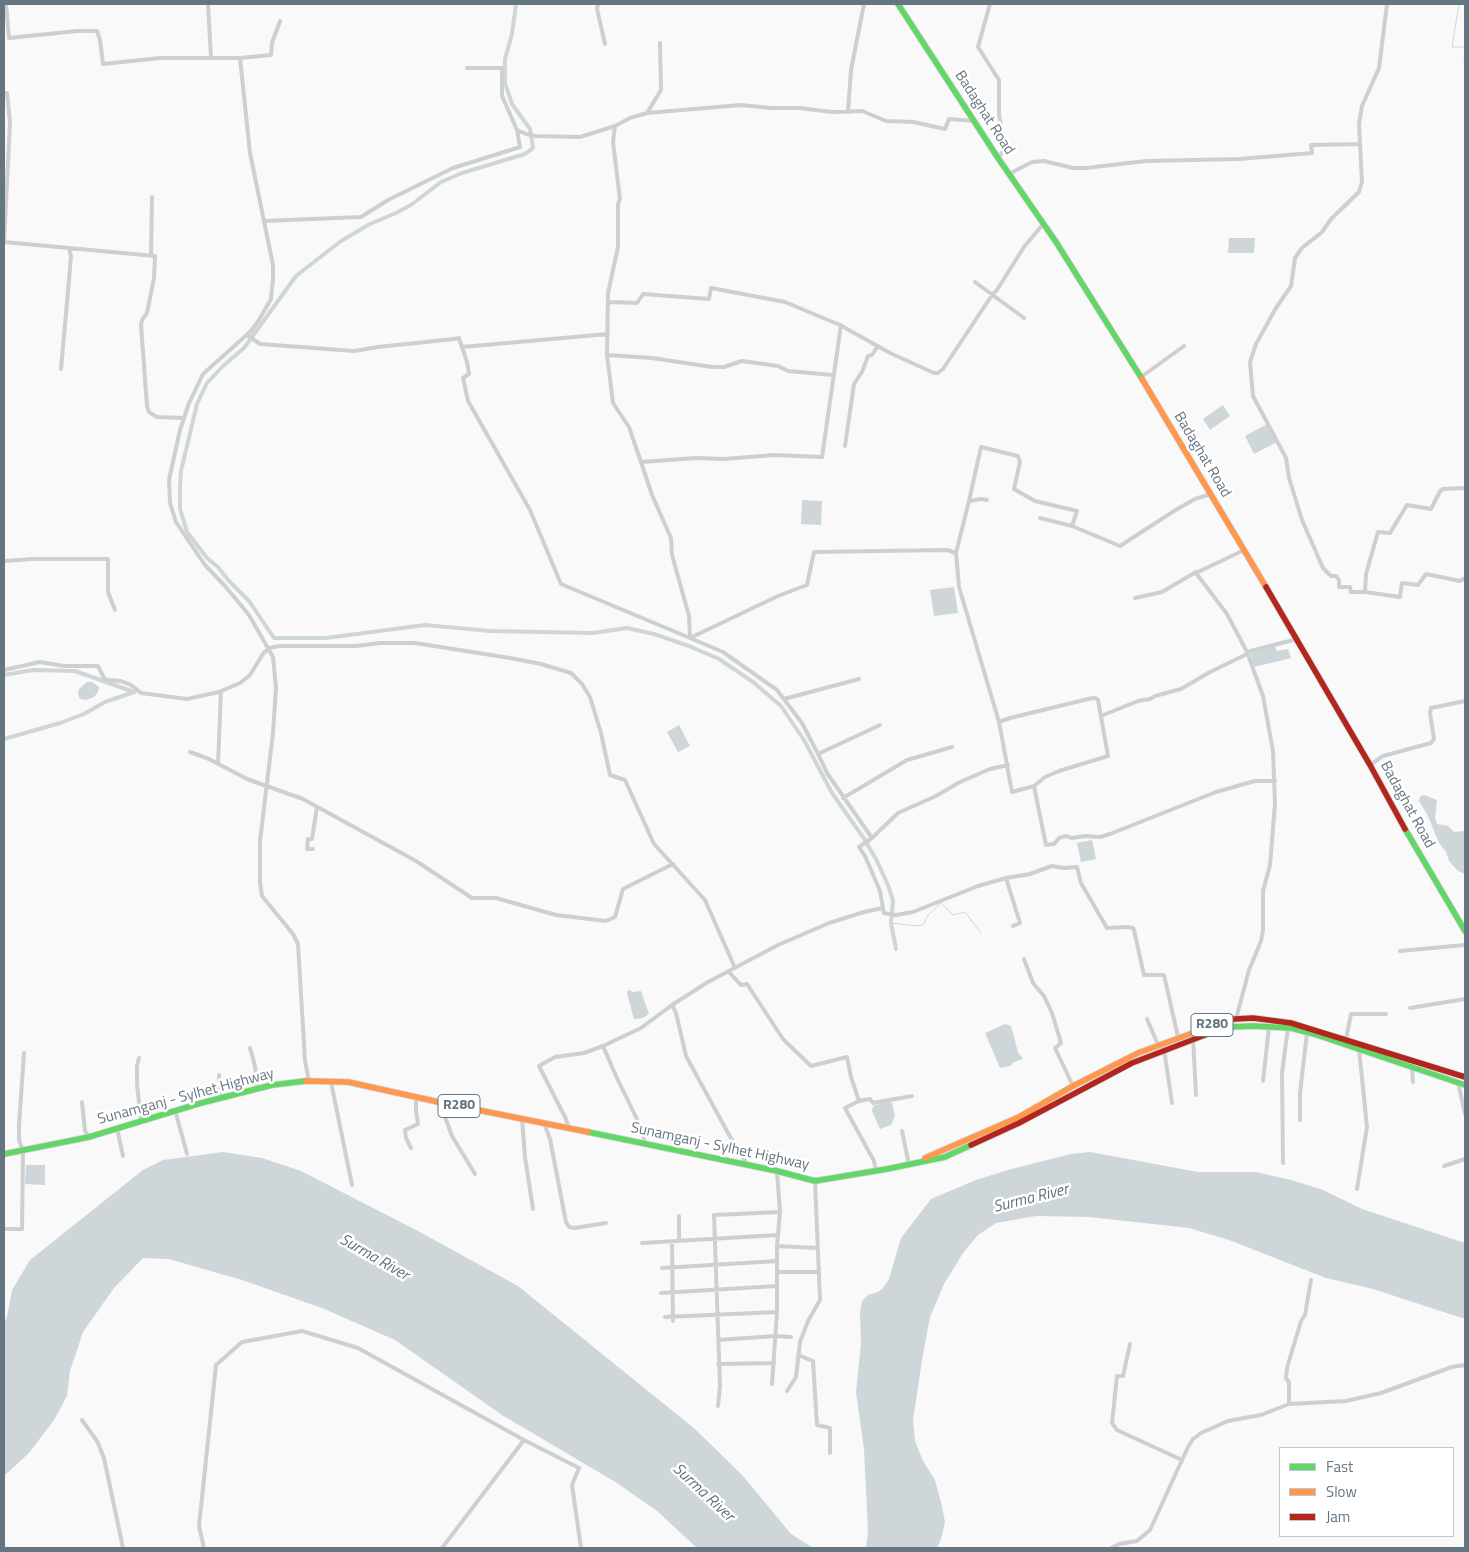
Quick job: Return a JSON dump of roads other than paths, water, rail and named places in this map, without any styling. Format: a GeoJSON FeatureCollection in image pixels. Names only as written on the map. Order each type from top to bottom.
{"type":"FeatureCollection","features":[{"type":"Feature","properties":{"kind":"main road","name":"Badaghat Road"},"geometry":{"type":"LineString","coordinates":[[898,4],[998,158],[1044,223],[1141,377],[1297,639],[1465,931]]}},
{"type":"Feature","properties":{"kind":"main road","name":"R280"},"geometry":{"type":"LineString","coordinates":[[977,1138],[1073,1086],[1158,1045],[1236,1019],[1253,1018],[1291,1023],[1465,1077]]}},
{"type":"Feature","properties":{"kind":"main road","name":"R280"},"geometry":{"type":"LineString","coordinates":[[977,1138],[1019,1123],[1099,1079],[1164,1050],[1230,1026],[1288,1028],[1465,1084]]}},
{"type":"Feature","properties":{"kind":"main road","name":"Sunamganj - Sylhet Highway"},"geometry":{"type":"LineString","coordinates":[[4,1154],[89,1136],[257,1088],[309,1081],[348,1082],[777,1171],[815,1182],[908,1165],[945,1153]]}},
{"type":"Feature","properties":{"kind":"main road"},"geometry":{"type":"LineString","coordinates":[[908,1165],[945,1153],[977,1138]]}},
{"type":"Feature","properties":{"kind":"street"},"geometry":{"type":"LineString","coordinates":[[6,4],[10,38],[76,31],[98,31],[103,64],[160,58],[240,58],[271,55],[272,43],[280,21]]}},
{"type":"Feature","properties":{"kind":"street"},"geometry":{"type":"LineString","coordinates":[[208,4],[211,58]]}},
{"type":"Feature","properties":{"kind":"street"},"geometry":{"type":"LineString","coordinates":[[598,4],[597,9],[605,44]]}},
{"type":"Feature","properties":{"kind":"street"},"geometry":{"type":"LineString","coordinates":[[848,112],[851,70],[864,4]]}},
{"type":"Feature","properties":{"kind":"street"},"geometry":{"type":"LineString","coordinates":[[1387,4],[1379,68],[1362,106],[1359,124],[1362,182],[1359,192],[1331,219],[1322,232],[1302,248],[1295,258],[1291,286],[1256,344],[1250,362],[1253,396],[1286,458],[1289,478],[1295,492],[1302,520],[1323,568],[1331,576],[1336,576],[1339,580],[1339,587],[1350,587],[1351,592],[1400,597],[1402,583],[1418,585],[1426,574],[1460,581],[1465,578]]}},
{"type":"Feature","properties":{"kind":"street"},"geometry":{"type":"LineString","coordinates":[[989,5],[978,47],[998,80],[998,114],[1004,144],[1004,150],[998,158]]}},
{"type":"Feature","properties":{"kind":"street"},"geometry":{"type":"LineString","coordinates":[[647,112],[662,90],[660,43]]}},
{"type":"Feature","properties":{"kind":"street"},"geometry":{"type":"LineString","coordinates":[[240,58],[250,153],[272,265],[271,299],[260,320],[247,335],[203,374],[180,430],[169,480],[170,503],[176,522],[205,565],[248,615],[273,657],[276,688],[260,841],[260,882],[262,896],[293,934],[298,944],[305,1062],[309,1081]]}},
{"type":"Feature","properties":{"kind":"street"},"geometry":{"type":"LineString","coordinates":[[264,221],[361,217],[388,200],[453,168],[520,148],[517,130],[502,96],[502,68],[467,68]]}},
{"type":"Feature","properties":{"kind":"street"},"geometry":{"type":"LineString","coordinates":[[4,93],[7,93],[10,123],[4,242],[155,256],[154,278],[147,313],[141,325],[147,406],[149,412],[157,417],[184,418]]}},
{"type":"Feature","properties":{"kind":"street"},"geometry":{"type":"LineString","coordinates":[[517,130],[536,136],[580,137],[615,126],[647,112],[741,105],[800,108],[832,112],[862,111],[886,121],[913,122],[945,129],[949,119],[974,121]]}},
{"type":"Feature","properties":{"kind":"street"},"geometry":{"type":"LineString","coordinates":[[615,126],[613,142],[620,198],[618,204],[618,247],[608,293],[607,355],[613,402],[629,428],[652,495],[671,538],[672,555],[689,616],[690,638]]}},
{"type":"Feature","properties":{"kind":"street"},"geometry":{"type":"LineString","coordinates":[[1009,174],[1032,162],[1044,161],[1073,168],[1086,168],[1146,162],[1239,159],[1304,154],[1312,153],[1311,144],[1359,144]]}},
{"type":"Feature","properties":{"kind":"street"},"geometry":{"type":"LineString","coordinates":[[151,255],[152,197]]}},
{"type":"Feature","properties":{"kind":"street"},"geometry":{"type":"LineString","coordinates":[[608,302],[637,303],[643,294],[709,299],[711,288],[785,302],[841,325],[878,346],[938,374],[997,290],[1024,247],[1044,223]]}},
{"type":"Feature","properties":{"kind":"street"},"geometry":{"type":"LineString","coordinates":[[61,369],[64,323],[70,280],[71,250],[69,247]]}},
{"type":"Feature","properties":{"kind":"street"},"geometry":{"type":"LineString","coordinates":[[975,282],[1024,318]]}},
{"type":"Feature","properties":{"kind":"street"},"geometry":{"type":"LineString","coordinates":[[641,462],[774,455],[822,456],[841,325]]}},
{"type":"Feature","properties":{"kind":"street"},"geometry":{"type":"LineString","coordinates":[[462,347],[608,334]]}},
{"type":"Feature","properties":{"kind":"street"},"geometry":{"type":"LineString","coordinates":[[247,335],[260,344],[293,348],[354,351],[458,338],[467,362],[469,374],[463,378],[468,401],[530,510],[561,584],[723,652],[777,690],[802,723],[827,773],[871,839]]}},
{"type":"Feature","properties":{"kind":"street"},"geometry":{"type":"LineString","coordinates":[[845,446],[854,384],[862,372],[868,356],[872,355],[878,346]]}},
{"type":"Feature","properties":{"kind":"street"},"geometry":{"type":"LineString","coordinates":[[1141,377],[1184,346]]}},
{"type":"Feature","properties":{"kind":"street"},"geometry":{"type":"LineString","coordinates":[[607,355],[652,358],[712,367],[724,367],[742,361],[778,366],[788,371],[833,375]]}},
{"type":"Feature","properties":{"kind":"street"},"geometry":{"type":"LineString","coordinates":[[998,722],[1095,698],[1098,700],[1108,756],[1059,771],[1045,777],[1034,786],[1012,792],[998,722],[959,587],[956,553],[980,447],[1018,456],[1020,462],[1014,488],[1035,502],[1077,511],[1072,526]]}},
{"type":"Feature","properties":{"kind":"street"},"geometry":{"type":"LineString","coordinates":[[1364,592],[1366,574],[1378,532],[1390,533],[1407,504],[1431,509],[1440,491],[1443,489],[1465,488]]}},
{"type":"Feature","properties":{"kind":"street"},"geometry":{"type":"LineString","coordinates":[[1040,518],[1072,526],[1120,546],[1195,499],[1211,494]]}},
{"type":"Feature","properties":{"kind":"street"},"geometry":{"type":"LineString","coordinates":[[969,502],[981,499],[987,500]]}},
{"type":"Feature","properties":{"kind":"street"},"geometry":{"type":"LineString","coordinates":[[690,638],[762,603],[807,585],[814,552],[947,550],[956,553]]}},
{"type":"Feature","properties":{"kind":"street"},"geometry":{"type":"LineString","coordinates":[[1135,598],[1162,592],[1196,572],[1244,550]]}},
{"type":"Feature","properties":{"kind":"street"},"geometry":{"type":"LineString","coordinates":[[4,561],[108,559],[108,592],[115,610]]}},
{"type":"Feature","properties":{"kind":"street"},"geometry":{"type":"LineString","coordinates":[[1196,572],[1208,591],[1227,614],[1247,653],[1263,696],[1273,751],[1275,804],[1271,851],[1263,891],[1263,930],[1259,946],[1249,970],[1236,1019]]}},
{"type":"Feature","properties":{"kind":"street"},"geometry":{"type":"LineString","coordinates":[[1101,716],[1138,701],[1181,689],[1247,653],[1297,639]]}},
{"type":"Feature","properties":{"kind":"street"},"geometry":{"type":"LineString","coordinates":[[4,670],[40,662],[64,666],[98,666],[104,678],[108,680],[121,680],[130,684],[141,693],[187,699],[221,691],[240,683],[250,675],[269,648],[279,646],[356,646],[380,643],[415,643],[510,658],[541,664],[571,673],[582,684],[590,697],[601,733],[610,775],[625,780],[654,844],[705,900],[735,968]]}},
{"type":"Feature","properties":{"kind":"street"},"geometry":{"type":"LineString","coordinates":[[784,699],[859,679]]}},
{"type":"Feature","properties":{"kind":"street"},"geometry":{"type":"LineString","coordinates":[[218,764],[221,691]]}},
{"type":"Feature","properties":{"kind":"street"},"geometry":{"type":"LineString","coordinates":[[1370,765],[1383,756],[1431,743],[1434,739],[1431,708],[1465,702]]}},
{"type":"Feature","properties":{"kind":"street"},"geometry":{"type":"LineString","coordinates":[[818,754],[880,725]]}},
{"type":"Feature","properties":{"kind":"street"},"geometry":{"type":"LineString","coordinates":[[843,798],[907,760],[952,747]]}},
{"type":"Feature","properties":{"kind":"street"},"geometry":{"type":"LineString","coordinates":[[190,752],[247,778],[303,799],[416,861],[472,898],[496,898],[556,915],[606,921],[615,917],[623,889],[673,864]]}},
{"type":"Feature","properties":{"kind":"street"},"geometry":{"type":"LineString","coordinates":[[884,910],[880,890],[860,846],[871,839],[898,813],[936,796],[960,782],[990,769],[1008,765]]}},
{"type":"Feature","properties":{"kind":"street"},"geometry":{"type":"LineString","coordinates":[[1034,786],[1047,846],[1066,836],[1071,838],[1110,834],[1216,792],[1255,781],[1275,781]]}},
{"type":"Feature","properties":{"kind":"street"},"geometry":{"type":"LineString","coordinates":[[313,849],[308,849],[308,839],[312,839],[317,807]]}},
{"type":"Feature","properties":{"kind":"street"},"geometry":{"type":"LineString","coordinates":[[569,1128],[539,1066],[555,1057],[584,1053],[641,1028],[708,982],[778,945],[829,923],[864,912],[884,910],[896,915],[914,912],[978,886],[1030,874],[1052,866],[1064,868],[1077,867],[1081,883],[1107,928],[1133,928],[1144,975],[1164,976],[1178,1037]]}},
{"type":"Feature","properties":{"kind":"street"},"geometry":{"type":"LineString","coordinates":[[1006,878],[1020,924],[1013,926]]}},
{"type":"Feature","properties":{"kind":"street"},"geometry":{"type":"LineString","coordinates":[[1400,951],[1465,945]]}},
{"type":"Feature","properties":{"kind":"street"},"geometry":{"type":"LineString","coordinates":[[1024,959],[1033,983],[1044,996],[1052,1013],[1061,1044],[1055,1048],[1073,1086]]}},
{"type":"Feature","properties":{"kind":"street"},"geometry":{"type":"LineString","coordinates":[[728,971],[741,985],[748,984],[783,1039],[810,1066],[847,1057],[859,1101]]}},
{"type":"Feature","properties":{"kind":"street"},"geometry":{"type":"LineString","coordinates":[[1410,1008],[1465,999]]}},
{"type":"Feature","properties":{"kind":"street"},"geometry":{"type":"LineString","coordinates":[[672,1005],[676,1013],[686,1056],[732,1142],[748,1166]]}},
{"type":"Feature","properties":{"kind":"street"},"geometry":{"type":"LineString","coordinates":[[1346,1039],[1352,1014],[1386,1014]]}},
{"type":"Feature","properties":{"kind":"street"},"geometry":{"type":"LineString","coordinates":[[1147,1019],[1158,1045]]}},
{"type":"Feature","properties":{"kind":"street"},"geometry":{"type":"LineString","coordinates":[[1263,1081],[1269,1026]]}},
{"type":"Feature","properties":{"kind":"street"},"geometry":{"type":"LineString","coordinates":[[1283,1163],[1282,1073],[1288,1028]]}},
{"type":"Feature","properties":{"kind":"street"},"geometry":{"type":"LineString","coordinates":[[1300,1120],[1300,1093],[1307,1033]]}},
{"type":"Feature","properties":{"kind":"street"},"geometry":{"type":"LineString","coordinates":[[1193,1038],[1196,1095]]}},
{"type":"Feature","properties":{"kind":"street"},"geometry":{"type":"LineString","coordinates":[[603,1046],[634,1112],[645,1143]]}},
{"type":"Feature","properties":{"kind":"street"},"geometry":{"type":"LineString","coordinates":[[250,1048],[255,1066],[257,1088]]}},
{"type":"Feature","properties":{"kind":"street"},"geometry":{"type":"LineString","coordinates":[[1357,1189],[1367,1127],[1359,1049]]}},
{"type":"Feature","properties":{"kind":"street"},"geometry":{"type":"LineString","coordinates":[[1164,1050],[1172,1103]]}},
{"type":"Feature","properties":{"kind":"street"},"geometry":{"type":"LineString","coordinates":[[4,1229],[22,1229],[23,1150],[20,1146],[19,1132],[24,1053]]}},
{"type":"Feature","properties":{"kind":"street"},"geometry":{"type":"LineString","coordinates":[[139,1058],[137,1084],[141,1121]]}},
{"type":"Feature","properties":{"kind":"street"},"geometry":{"type":"LineString","coordinates":[[1412,1066],[1413,1082]]}},
{"type":"Feature","properties":{"kind":"street"},"geometry":{"type":"LineString","coordinates":[[219,1074],[220,1098]]}},
{"type":"Feature","properties":{"kind":"street"},"geometry":{"type":"LineString","coordinates":[[331,1082],[352,1185]]}},
{"type":"Feature","properties":{"kind":"street"},"geometry":{"type":"LineString","coordinates":[[1458,1082],[1465,1114]]}},
{"type":"Feature","properties":{"kind":"street"},"geometry":{"type":"LineString","coordinates":[[876,1171],[874,1161],[845,1108],[859,1101],[870,1099],[873,1103],[912,1096]]}},
{"type":"Feature","properties":{"kind":"street"},"geometry":{"type":"LineString","coordinates":[[412,1148],[406,1138],[405,1130],[418,1124],[416,1097]]}},
{"type":"Feature","properties":{"kind":"street"},"geometry":{"type":"LineString","coordinates":[[82,1102],[85,1131],[89,1136]]}},
{"type":"Feature","properties":{"kind":"street"},"geometry":{"type":"LineString","coordinates":[[443,1103],[444,1114],[452,1136],[475,1174]]}},
{"type":"Feature","properties":{"kind":"street"},"geometry":{"type":"LineString","coordinates":[[175,1110],[187,1154]]}},
{"type":"Feature","properties":{"kind":"street"},"geometry":{"type":"LineString","coordinates":[[522,1119],[525,1158],[533,1210]]}},
{"type":"Feature","properties":{"kind":"street"},"geometry":{"type":"LineString","coordinates":[[544,1123],[550,1139],[566,1222],[569,1227],[576,1228],[606,1223]]}},
{"type":"Feature","properties":{"kind":"street"},"geometry":{"type":"LineString","coordinates":[[117,1128],[123,1156]]}},
{"type":"Feature","properties":{"kind":"street"},"geometry":{"type":"LineString","coordinates":[[902,1131],[908,1165]]}},
{"type":"Feature","properties":{"kind":"street"},"geometry":{"type":"LineString","coordinates":[[1444,1166],[1465,1159]]}},
{"type":"Feature","properties":{"kind":"street"},"geometry":{"type":"LineString","coordinates":[[772,1384],[777,1312],[777,1246],[780,1212],[777,1171]]}},
{"type":"Feature","properties":{"kind":"street"},"geometry":{"type":"LineString","coordinates":[[786,1391],[790,1388],[796,1377],[800,1342],[808,1321],[820,1300],[815,1182]]}},
{"type":"Feature","properties":{"kind":"street"},"geometry":{"type":"LineString","coordinates":[[718,1406],[720,1386],[718,1364],[718,1289],[714,1215],[780,1212]]}},
{"type":"Feature","properties":{"kind":"street"},"geometry":{"type":"LineString","coordinates":[[679,1216],[679,1241]]}},
{"type":"Feature","properties":{"kind":"street"},"geometry":{"type":"LineString","coordinates":[[642,1243],[778,1235]]}},
{"type":"Feature","properties":{"kind":"street"},"geometry":{"type":"LineString","coordinates":[[672,1242],[673,1319]]}},
{"type":"Feature","properties":{"kind":"street"},"geometry":{"type":"LineString","coordinates":[[777,1246],[817,1248]]}},
{"type":"Feature","properties":{"kind":"street"},"geometry":{"type":"LineString","coordinates":[[662,1268],[777,1261]]}},
{"type":"Feature","properties":{"kind":"street"},"geometry":{"type":"LineString","coordinates":[[777,1272],[818,1272]]}},
{"type":"Feature","properties":{"kind":"street"},"geometry":{"type":"LineString","coordinates":[[1289,1404],[1289,1382],[1286,1378],[1287,1368],[1301,1321],[1305,1315],[1311,1280]]}},
{"type":"Feature","properties":{"kind":"street"},"geometry":{"type":"LineString","coordinates":[[661,1292],[777,1286]]}},
{"type":"Feature","properties":{"kind":"street"},"geometry":{"type":"LineString","coordinates":[[665,1317],[673,1319],[777,1312]]}},
{"type":"Feature","properties":{"kind":"street"},"geometry":{"type":"LineString","coordinates":[[204,1548],[199,1526],[216,1365],[242,1342],[302,1331],[358,1348],[524,1440],[579,1468],[572,1485],[581,1548]]}},
{"type":"Feature","properties":{"kind":"street"},"geometry":{"type":"LineString","coordinates":[[718,1340],[775,1336],[791,1337]]}},
{"type":"Feature","properties":{"kind":"street"},"geometry":{"type":"LineString","coordinates":[[1130,1344],[1124,1376],[1116,1376],[1112,1423],[1116,1430],[1182,1460]]}},
{"type":"Feature","properties":{"kind":"street"},"geometry":{"type":"LineString","coordinates":[[798,1355],[814,1360],[816,1425],[830,1428],[830,1453]]}},
{"type":"Feature","properties":{"kind":"street"},"geometry":{"type":"LineString","coordinates":[[718,1364],[774,1363]]}},
{"type":"Feature","properties":{"kind":"street"},"geometry":{"type":"LineString","coordinates":[[1111,1548],[1137,1540],[1150,1530],[1193,1439],[1201,1433],[1228,1421],[1261,1415],[1289,1404],[1346,1401],[1381,1393],[1452,1367],[1465,1365]]}},
{"type":"Feature","properties":{"kind":"street"},"geometry":{"type":"LineString","coordinates":[[82,1420],[97,1441],[104,1458],[123,1548]]}},
{"type":"Feature","properties":{"kind":"street"},"geometry":{"type":"LineString","coordinates":[[442,1548],[524,1440]]}},
{"type":"Feature","properties":{"kind":"water"},"geometry":{"type":"Polygon","coordinates":[[[1229,238],[1255,238],[1254,253],[1228,253],[1229,238]]]}},
{"type":"Feature","properties":{"kind":"water"},"geometry":{"type":"Polygon","coordinates":[[[1223,405],[1230,416],[1210,430],[1203,419],[1223,405]]]}},
{"type":"Feature","properties":{"kind":"water"},"geometry":{"type":"Polygon","coordinates":[[[1267,424],[1277,442],[1254,454],[1245,436],[1267,424]]]}},
{"type":"Feature","properties":{"kind":"water"},"geometry":{"type":"Polygon","coordinates":[[[802,500],[822,501],[821,525],[801,524],[802,500]]]}},
{"type":"Feature","properties":{"kind":"water"},"geometry":{"type":"Polygon","coordinates":[[[954,587],[958,613],[934,616],[930,590],[954,587]]]}},
{"type":"Feature","properties":{"kind":"water"},"geometry":{"type":"Polygon","coordinates":[[[1275,646],[1277,651],[1288,649],[1291,658],[1254,667],[1250,653],[1275,646]]]}},
{"type":"Feature","properties":{"kind":"water"},"geometry":{"type":"Polygon","coordinates":[[[87,682],[92,682],[99,687],[98,692],[94,697],[86,700],[80,699],[79,689],[87,682]]]}},
{"type":"Feature","properties":{"kind":"water"},"geometry":{"type":"Polygon","coordinates":[[[679,725],[690,746],[678,752],[667,732],[679,725]]]}},
{"type":"Feature","properties":{"kind":"water"},"geometry":{"type":"Polygon","coordinates":[[[1424,795],[1437,800],[1435,818],[1437,824],[1448,826],[1454,832],[1465,831],[1465,874],[1458,871],[1449,861],[1446,852],[1439,843],[1428,816],[1419,801],[1420,796],[1424,795]]]}},
{"type":"Feature","properties":{"kind":"water"},"geometry":{"type":"Polygon","coordinates":[[[1092,840],[1096,859],[1081,862],[1077,843],[1092,840]]]}},
{"type":"Feature","properties":{"kind":"water"},"geometry":{"type":"Polygon","coordinates":[[[629,990],[633,992],[641,991],[649,1014],[643,1018],[634,1019],[627,992],[629,990]]]}},
{"type":"Feature","properties":{"kind":"water"},"geometry":{"type":"Polygon","coordinates":[[[1005,1024],[1011,1026],[1018,1052],[1023,1059],[1014,1062],[1010,1066],[1000,1068],[985,1033],[1005,1024]]]}},
{"type":"Feature","properties":{"kind":"water"},"geometry":{"type":"Polygon","coordinates":[[[888,1101],[892,1103],[895,1116],[891,1125],[880,1129],[872,1111],[873,1106],[888,1101]]]}},
{"type":"Feature","properties":{"kind":"water","name":"Surma River"},"geometry":{"type":"Polygon","coordinates":[[[223,1152],[262,1158],[301,1171],[418,1231],[518,1286],[695,1429],[743,1476],[791,1534],[813,1548],[697,1548],[657,1511],[617,1483],[502,1415],[395,1340],[322,1308],[242,1280],[169,1259],[143,1258],[114,1288],[83,1332],[70,1371],[67,1396],[54,1420],[29,1453],[4,1476],[4,1323],[7,1317],[12,1290],[30,1260],[143,1170],[163,1160],[223,1152]]]}},
{"type":"Feature","properties":{"kind":"water","name":"Surma River"},"geometry":{"type":"Polygon","coordinates":[[[1090,1152],[1198,1172],[1256,1172],[1291,1180],[1323,1190],[1362,1209],[1465,1243],[1465,1319],[1373,1289],[1326,1278],[1229,1240],[1189,1228],[1089,1217],[1036,1216],[996,1223],[978,1235],[963,1253],[944,1284],[930,1317],[923,1354],[913,1420],[915,1441],[923,1461],[935,1480],[942,1506],[945,1522],[941,1539],[937,1548],[866,1548],[868,1531],[864,1449],[856,1392],[861,1343],[860,1313],[862,1301],[868,1295],[878,1292],[883,1288],[889,1279],[901,1238],[931,1199],[976,1180],[1008,1170],[1071,1154],[1090,1152]]]}},
{"type":"Feature","properties":{"kind":"water"},"geometry":{"type":"Polygon","coordinates":[[[26,1165],[45,1165],[45,1185],[25,1184],[26,1165]]]}},
{"type":"Feature","properties":{"kind":"waterway"},"geometry":{"type":"LineString","coordinates":[[516,4],[512,34],[505,59],[505,83],[512,104],[530,129],[533,148],[525,154],[462,173],[441,182],[411,205],[370,224],[341,241],[296,276],[244,348],[207,383],[197,404],[181,471],[180,509],[187,532],[207,558],[218,567],[249,601],[274,638],[326,638],[425,625],[490,631],[593,633],[627,628],[654,634],[719,659],[753,682],[781,706],[804,740],[832,793],[865,840],[888,885],[893,901],[891,923],[896,949]]}},
{"type":"Feature","properties":{"kind":"waterway"},"geometry":{"type":"LineString","coordinates":[[1459,4],[1452,47],[1465,47]]}},
{"type":"Feature","properties":{"kind":"waterway"},"geometry":{"type":"LineString","coordinates":[[1465,51],[1465,64]]}},
{"type":"Feature","properties":{"kind":"waterway"},"geometry":{"type":"LineString","coordinates":[[4,675],[33,670],[75,671],[134,692],[105,702],[84,714],[60,723],[4,739]]}},
{"type":"Feature","properties":{"kind":"waterway"},"geometry":{"type":"LineString","coordinates":[[891,923],[918,926],[924,924],[928,915],[941,903],[953,915],[965,912],[981,933]]}}]}
